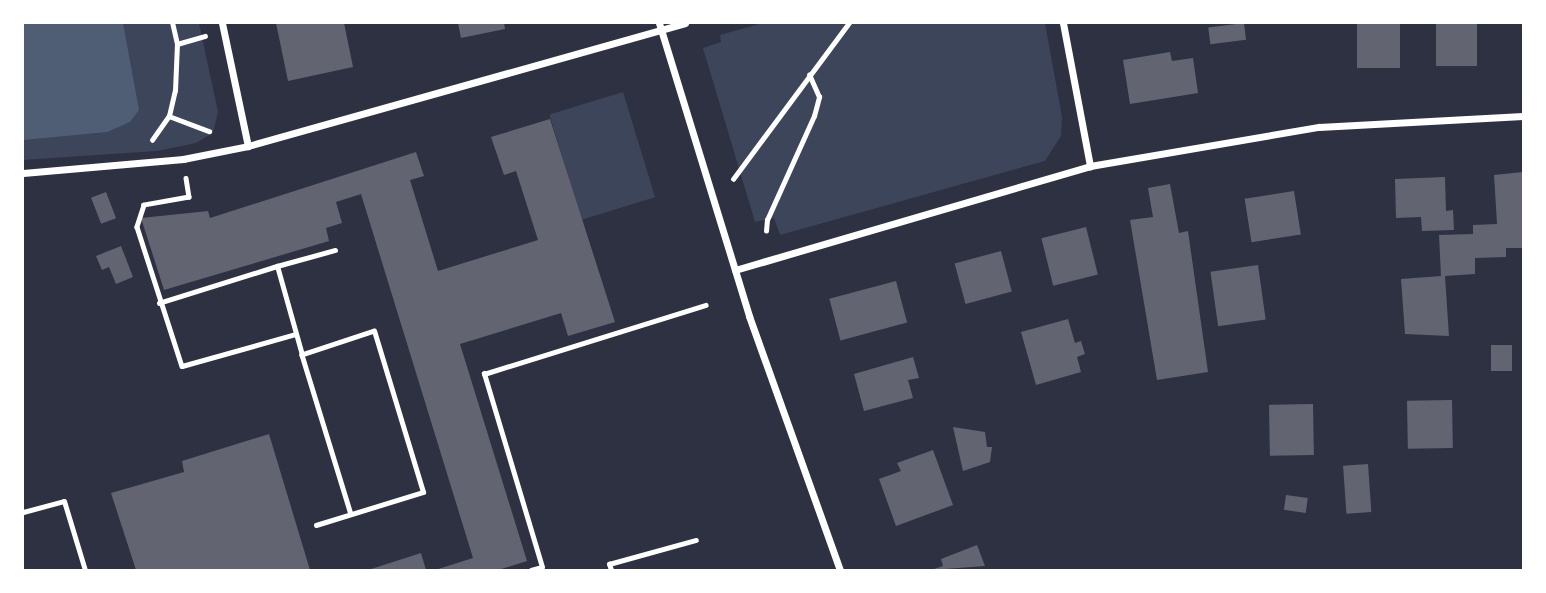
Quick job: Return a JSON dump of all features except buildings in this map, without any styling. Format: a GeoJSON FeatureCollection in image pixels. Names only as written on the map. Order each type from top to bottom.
{"type":"FeatureCollection","features":[{"type":"Feature","properties":{"kind":"street"},"geometry":{"type":"LineString","coordinates":[[222,23],[248,146]]}},
{"type":"Feature","properties":{"kind":"street"},"geometry":{"type":"LineString","coordinates":[[23,173],[183,159],[248,146],[660,26],[685,23]]}},
{"type":"Feature","properties":{"kind":"street"},"geometry":{"type":"LineString","coordinates":[[1063,23],[1090,166]]}},
{"type":"Feature","properties":{"kind":"street"},"geometry":{"type":"LineString","coordinates":[[660,26],[735,270],[840,570]]}},
{"type":"Feature","properties":{"kind":"street"},"geometry":{"type":"LineString","coordinates":[[735,270],[1090,166],[1319,127],[1523,116]]}},
{"type":"Feature","properties":{"kind":"lane"},"geometry":{"type":"LineString","coordinates":[[23,512],[64,501],[85,570]]}},
{"type":"Feature","properties":{"kind":"path"},"geometry":{"type":"LineString","coordinates":[[148,147],[169,116],[175,91],[177,44],[172,23]]}},
{"type":"Feature","properties":{"kind":"path"},"geometry":{"type":"LineString","coordinates":[[733,179],[849,23]]}},
{"type":"Feature","properties":{"kind":"path"},"geometry":{"type":"LineString","coordinates":[[177,44],[209,35]]}},
{"type":"Feature","properties":{"kind":"path"},"geometry":{"type":"LineString","coordinates":[[766,231],[767,220],[814,116],[819,97],[809,75]]}},
{"type":"Feature","properties":{"kind":"path"},"geometry":{"type":"LineString","coordinates":[[169,116],[220,135]]}},
{"type":"Feature","properties":{"kind":"path"},"geometry":{"type":"LineString","coordinates":[[183,159],[189,197],[144,205],[137,227],[159,303],[182,366],[296,334]]}},
{"type":"Feature","properties":{"kind":"path"},"geometry":{"type":"LineString","coordinates":[[159,303],[335,250]]}},
{"type":"Feature","properties":{"kind":"path"},"geometry":{"type":"LineString","coordinates":[[277,266],[351,514]]}},
{"type":"Feature","properties":{"kind":"path"},"geometry":{"type":"LineString","coordinates":[[531,570],[542,567],[484,374],[705,305]]}},
{"type":"Feature","properties":{"kind":"path"},"geometry":{"type":"LineString","coordinates":[[302,355],[374,331],[422,492],[316,525]]}},
{"type":"Feature","properties":{"kind":"path"},"geometry":{"type":"LineString","coordinates":[[611,570],[609,564],[696,540]]}},
{"type":"Feature","properties":{"kind":"shaded area"},"geometry":{"type":"Polygon","coordinates":[[[23,23],[199,23],[218,112],[213,133],[196,143],[157,151],[23,160],[23,23]]]}},
{"type":"Feature","properties":{"kind":"shaded area"},"geometry":{"type":"Polygon","coordinates":[[[23,23],[123,23],[139,110],[130,122],[107,132],[23,140],[23,23]]]}},
{"type":"Feature","properties":{"kind":"shaded area"},"geometry":{"type":"Polygon","coordinates":[[[763,23],[1045,23],[1062,117],[1061,136],[1045,161],[780,235],[774,218],[755,222],[703,48],[721,42],[720,35],[763,23]]]}},
{"type":"Feature","properties":{"kind":"shaded area"},"geometry":{"type":"Polygon","coordinates":[[[623,92],[655,197],[582,220],[549,115],[623,92]]]}}]}
